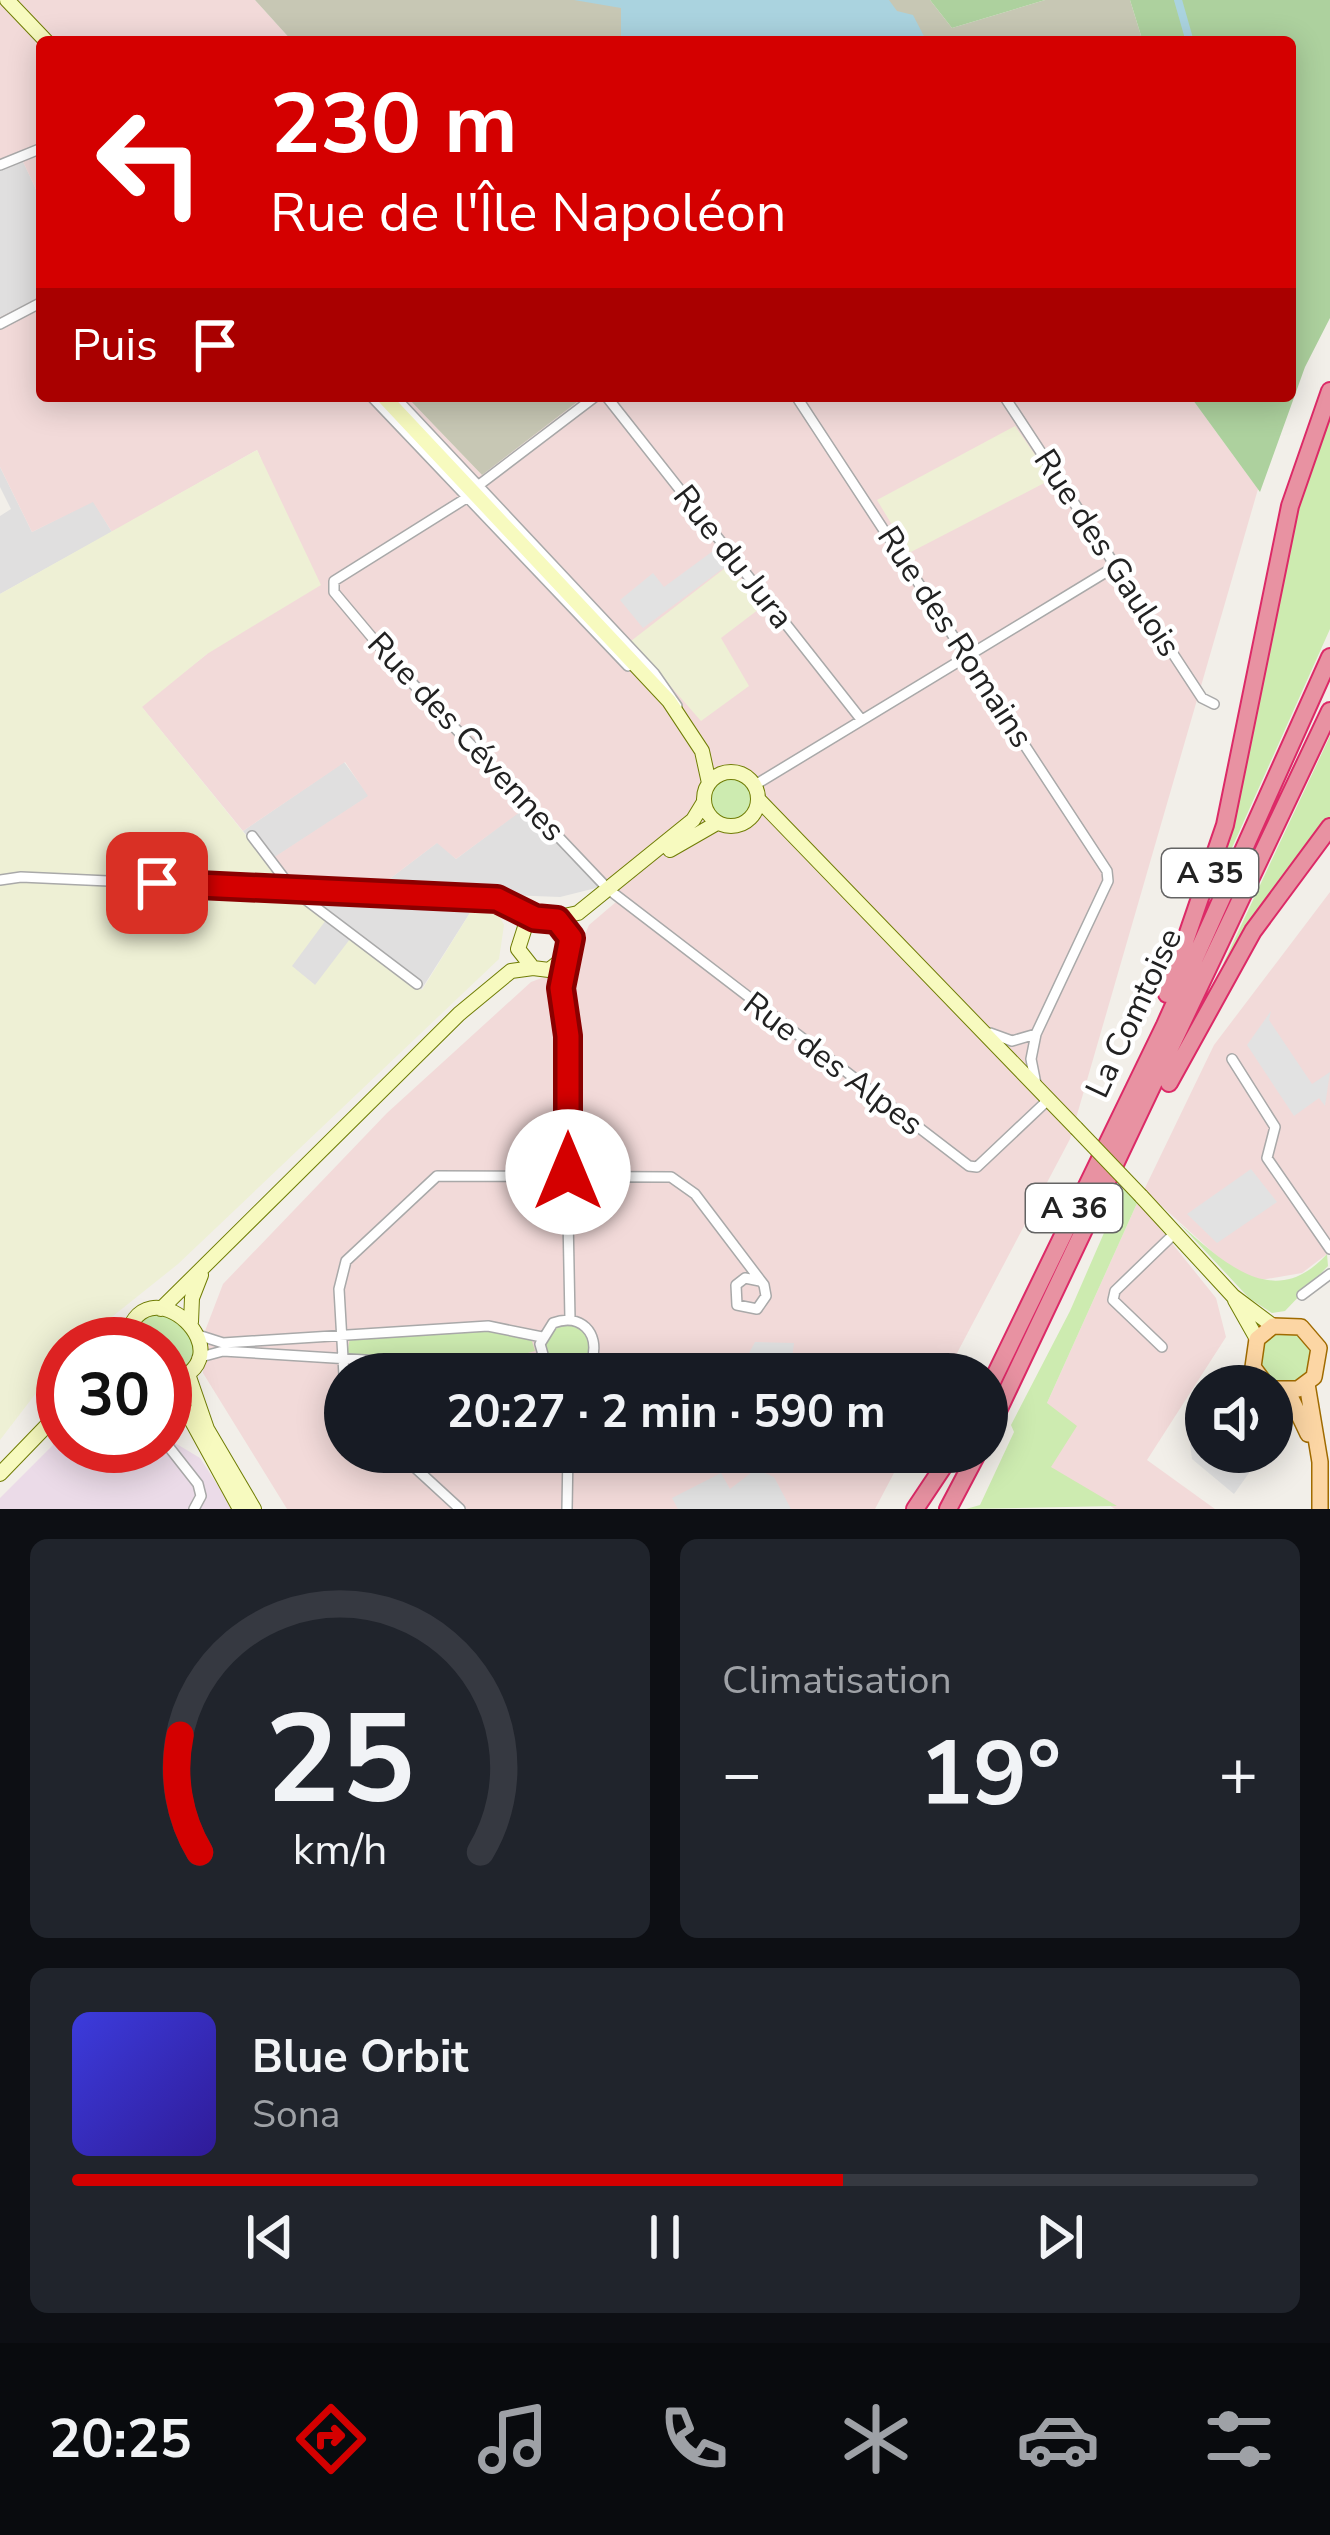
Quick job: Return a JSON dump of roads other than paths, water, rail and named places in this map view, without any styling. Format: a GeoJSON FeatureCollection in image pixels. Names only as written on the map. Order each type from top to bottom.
{"type":"FeatureCollection","features":[{"type":"Feature","properties":{"kind":"highway","name":"A 35"},"geometry":{"type":"LineString","coordinates":[[1165,1025],[1166,996],[1225,825],[1290,506],[1330,391]]}},
{"type":"Feature","properties":{"kind":"highway","name":"La Comtoise"},"geometry":{"type":"LineString","coordinates":[[1006,1353],[1165,1025],[1330,657]]}},
{"type":"Feature","properties":{"kind":"highway","name":"La Comtoise"},"geometry":{"type":"LineString","coordinates":[[1008,1391],[1330,711]]}},
{"type":"Feature","properties":{"kind":"highway"},"geometry":{"type":"LineString","coordinates":[[1144,1109],[1161,1097],[1253,931],[1330,827]]}},
{"type":"Feature","properties":{"kind":"highway"},"geometry":{"type":"LineString","coordinates":[[915,1509],[940,1473]]}},
{"type":"Feature","properties":{"kind":"highway"},"geometry":{"type":"LineString","coordinates":[[928,1509],[945,1473]]}},
{"type":"Feature","properties":{"kind":"highway"},"geometry":{"type":"LineString","coordinates":[[948,1509],[967,1473]]}},
{"type":"Feature","properties":{"kind":"main road"},"geometry":{"type":"LineString","coordinates":[[7,0],[41,36]]}},
{"type":"Feature","properties":{"kind":"main road"},"geometry":{"type":"LineString","coordinates":[[389,402],[677,711],[702,751],[727,772],[743,774],[781,824],[1013,1061],[1233,1296],[1274,1326]]}},
{"type":"Feature","properties":{"kind":"main road"},"geometry":{"type":"LineString","coordinates":[[512,971],[563,962],[582,919],[693,820],[709,783],[702,751]]}},
{"type":"Feature","properties":{"kind":"main road"},"geometry":{"type":"LineString","coordinates":[[709,783],[727,772]]}},
{"type":"Feature","properties":{"kind":"main road"},"geometry":{"type":"LineString","coordinates":[[747,822],[757,793]]}},
{"type":"Feature","properties":{"kind":"main road"},"geometry":{"type":"LineString","coordinates":[[704,802],[717,823]]}},
{"type":"Feature","properties":{"kind":"main road"},"geometry":{"type":"LineString","coordinates":[[139,1317],[161,1309],[394,1074],[512,971],[529,923],[578,913],[689,836],[717,823],[732,827],[747,822],[781,824]]}},
{"type":"Feature","properties":{"kind":"main road"},"geometry":{"type":"LineString","coordinates":[[557,920],[571,938]]}},
{"type":"Feature","properties":{"kind":"main road"},"geometry":{"type":"LineString","coordinates":[[518,949],[537,969]]}},
{"type":"Feature","properties":{"kind":"main road"},"geometry":{"type":"LineString","coordinates":[[192,1367],[197,1358],[192,1298],[203,1270]]}},
{"type":"Feature","properties":{"kind":"main road"},"geometry":{"type":"LineString","coordinates":[[1233,1296],[1257,1339],[1253,1365]]}},
{"type":"Feature","properties":{"kind":"main road"},"geometry":{"type":"LineString","coordinates":[[161,1309],[194,1329]]}},
{"type":"Feature","properties":{"kind":"main road"},"geometry":{"type":"LineString","coordinates":[[1257,1339],[1274,1326],[1292,1324],[1309,1332],[1325,1352],[1307,1384],[1320,1462],[1316,1509]]}},
{"type":"Feature","properties":{"kind":"main road"},"geometry":{"type":"LineString","coordinates":[[1309,1332],[1330,1330]]}},
{"type":"Feature","properties":{"kind":"main road"},"geometry":{"type":"LineString","coordinates":[[1293,1386],[1307,1384]]}},
{"type":"Feature","properties":{"kind":"main road"},"geometry":{"type":"LineString","coordinates":[[192,1386],[207,1429],[254,1509]]}},
{"type":"Feature","properties":{"kind":"main road"},"geometry":{"type":"LineString","coordinates":[[1293,1408],[1306,1423],[1316,1509]]}},
{"type":"Feature","properties":{"kind":"main road"},"geometry":{"type":"LineString","coordinates":[[192,1421],[240,1509]]}},
{"type":"Feature","properties":{"kind":"main road"},"geometry":{"type":"LineString","coordinates":[[0,1474],[36,1437]]}},
{"type":"Feature","properties":{"kind":"street"},"geometry":{"type":"LineString","coordinates":[[0,165],[36,150]]}},
{"type":"Feature","properties":{"kind":"street"},"geometry":{"type":"LineString","coordinates":[[0,324],[36,305]]}},
{"type":"Feature","properties":{"kind":"street"},"geometry":{"type":"LineString","coordinates":[[377,402],[621,660],[642,673]]}},
{"type":"Feature","properties":{"kind":"street"},"geometry":{"type":"LineString","coordinates":[[400,402],[654,673],[674,696],[677,711]]}},
{"type":"Feature","properties":{"kind":"street"},"geometry":{"type":"LineString","coordinates":[[478,485],[588,402]]}},
{"type":"Feature","properties":{"kind":"street","name":"Rue du Jura"},"geometry":{"type":"LineString","coordinates":[[611,402],[860,718]]}},
{"type":"Feature","properties":{"kind":"street","name":"Rue des Romains"},"geometry":{"type":"LineString","coordinates":[[800,402],[1098,857],[1108,881],[1035,1038]]}},
{"type":"Feature","properties":{"kind":"street","name":"Rue des Gaulois"},"geometry":{"type":"LineString","coordinates":[[1008,402],[1202,698],[1214,704]]}},
{"type":"Feature","properties":{"kind":"street","name":"Rue des Cévennes"},"geometry":{"type":"LineString","coordinates":[[468,497],[334,581],[334,592],[396,666],[611,891]]}},
{"type":"Feature","properties":{"kind":"street"},"geometry":{"type":"LineString","coordinates":[[757,793],[860,718],[1116,566]]}},
{"type":"Feature","properties":{"kind":"street"},"geometry":{"type":"LineString","coordinates":[[252,836],[293,890],[417,984]]}},
{"type":"Feature","properties":{"kind":"street"},"geometry":{"type":"LineString","coordinates":[[0,880],[21,877],[477,898],[512,906],[529,923]]}},
{"type":"Feature","properties":{"kind":"street","name":"Rue des Alpes"},"geometry":{"type":"LineString","coordinates":[[611,891],[969,1166],[977,1167],[1049,1099]]}},
{"type":"Feature","properties":{"kind":"street"},"geometry":{"type":"LineString","coordinates":[[563,962],[570,1319]]}},
{"type":"Feature","properties":{"kind":"street"},"geometry":{"type":"LineString","coordinates":[[537,969],[561,988]]}},
{"type":"Feature","properties":{"kind":"street"},"geometry":{"type":"LineString","coordinates":[[984,1031],[1012,1041],[1035,1038]]}},
{"type":"Feature","properties":{"kind":"street"},"geometry":{"type":"LineString","coordinates":[[1013,1061],[1035,1038]]}},
{"type":"Feature","properties":{"kind":"street"},"geometry":{"type":"LineString","coordinates":[[1035,1038],[1030,1059],[1036,1086]]}},
{"type":"Feature","properties":{"kind":"street"},"geometry":{"type":"LineString","coordinates":[[1232,1058],[1275,1127],[1267,1158],[1330,1249]]}},
{"type":"Feature","properties":{"kind":"street"},"geometry":{"type":"LineString","coordinates":[[340,1353],[339,1289],[346,1261],[422,1185],[450,1173],[671,1177],[695,1194],[760,1281],[765,1301],[747,1310],[733,1295],[745,1278],[744,1260]]}},
{"type":"Feature","properties":{"kind":"street"},"geometry":{"type":"LineString","coordinates":[[1162,1347],[1113,1300],[1115,1292],[1176,1232]]}},
{"type":"Feature","properties":{"kind":"street"},"geometry":{"type":"LineString","coordinates":[[1302,1295],[1330,1274]]}},
{"type":"Feature","properties":{"kind":"street"},"geometry":{"type":"LineString","coordinates":[[745,1278],[760,1281]]}},
{"type":"Feature","properties":{"kind":"street"},"geometry":{"type":"LineString","coordinates":[[542,1353],[542,1337],[553,1323],[570,1319],[586,1326],[595,1342],[593,1353]]}},
{"type":"Feature","properties":{"kind":"street"},"geometry":{"type":"LineString","coordinates":[[194,1329],[224,1343],[488,1326],[542,1337]]}},
{"type":"Feature","properties":{"kind":"street"},"geometry":{"type":"LineString","coordinates":[[197,1358],[223,1351],[324,1359]]}},
{"type":"Feature","properties":{"kind":"street"},"geometry":{"type":"LineString","coordinates":[[189,1473],[201,1496],[194,1509]]}},
{"type":"Feature","properties":{"kind":"street"},"geometry":{"type":"LineString","coordinates":[[421,1473],[460,1509]]}},
{"type":"Feature","properties":{"kind":"street"},"geometry":{"type":"LineString","coordinates":[[567,1509],[568,1473]]}},
{"type":"Feature","properties":{"kind":"water"},"geometry":{"type":"Polygon","coordinates":[[[574,0],[889,0],[897,11],[913,15],[924,36],[621,36],[621,8],[574,0]]]}},
{"type":"Feature","properties":{"kind":"waterway"},"geometry":{"type":"LineString","coordinates":[[1178,0],[1188,36]]}}]}
